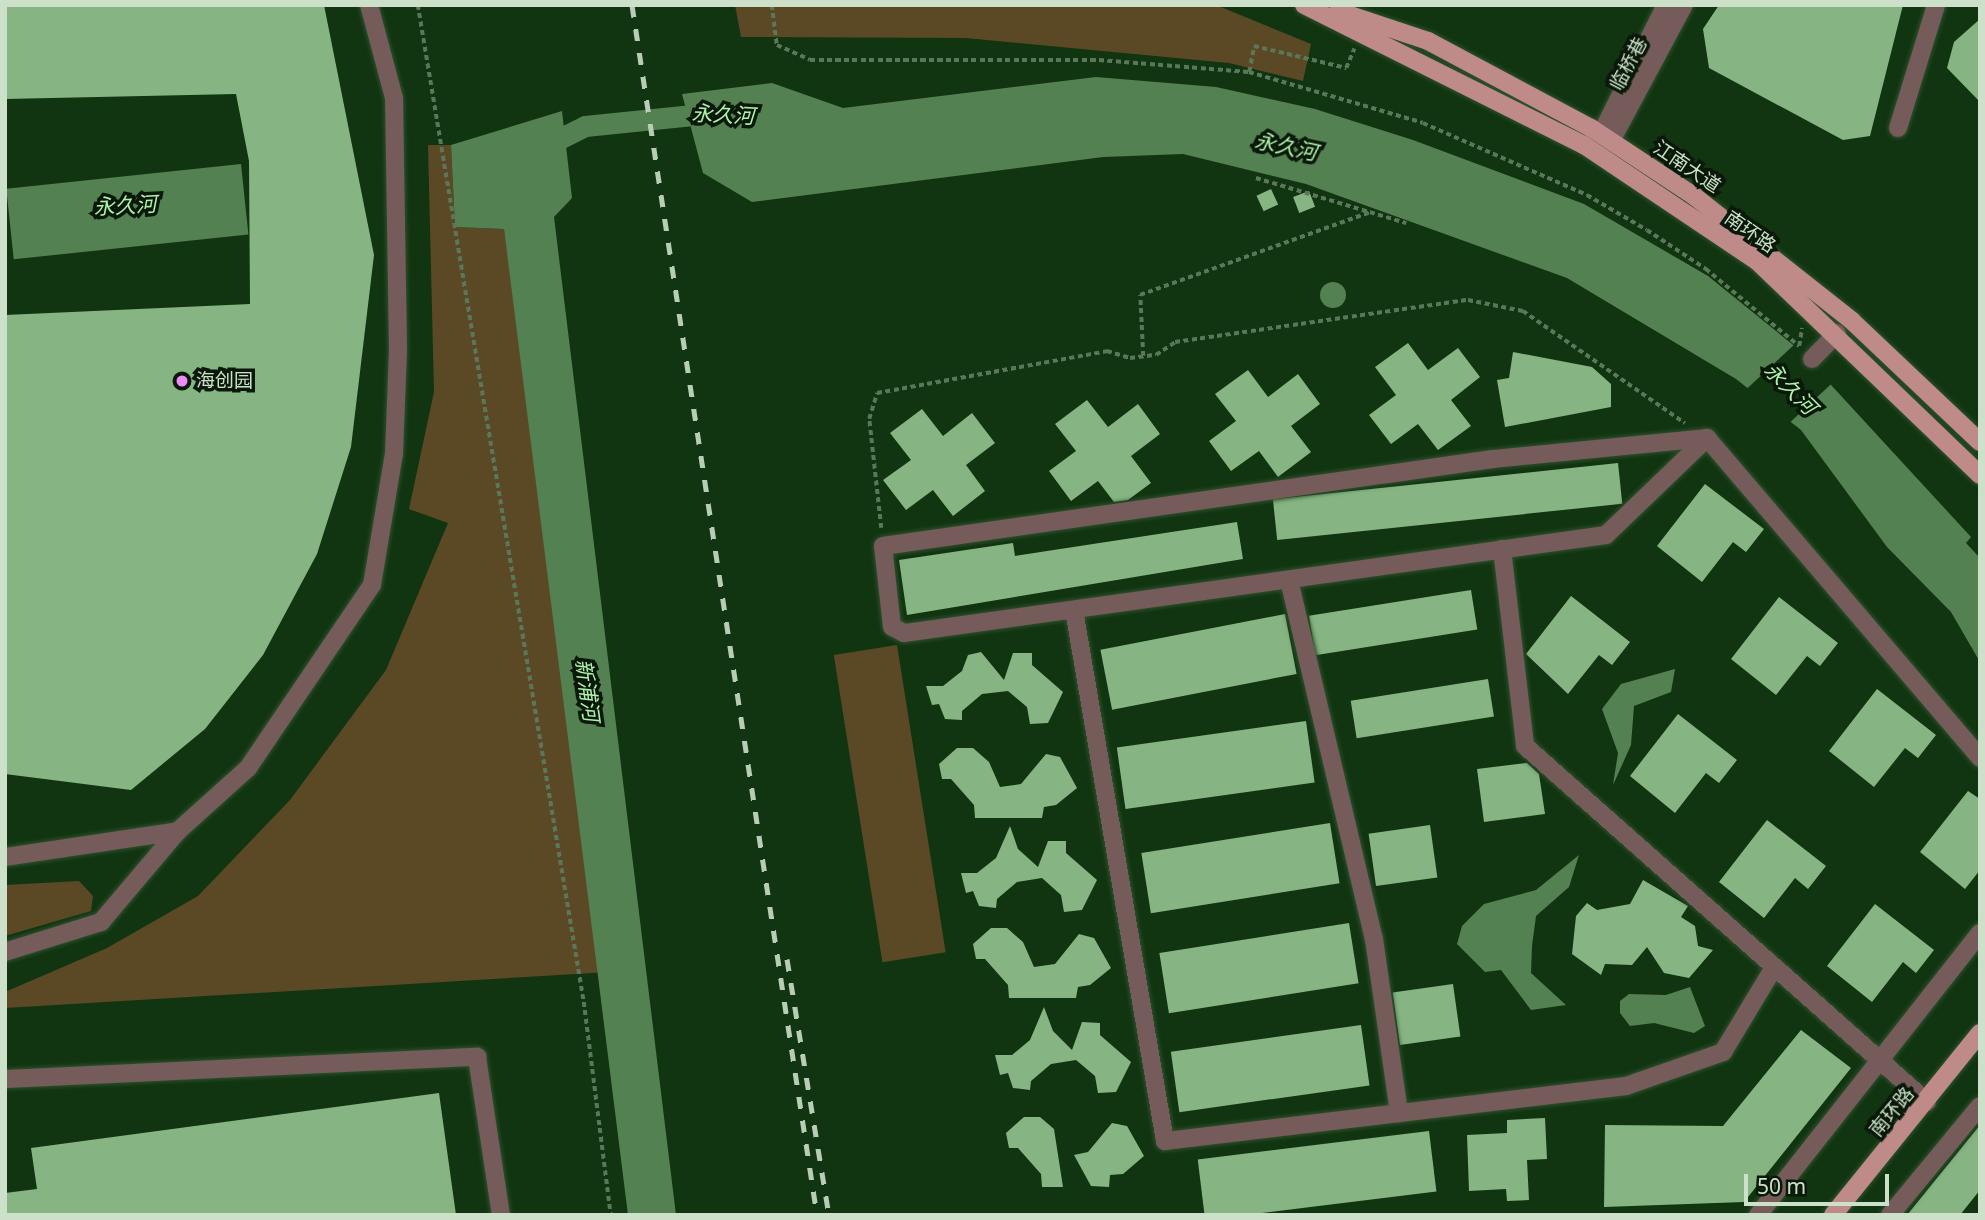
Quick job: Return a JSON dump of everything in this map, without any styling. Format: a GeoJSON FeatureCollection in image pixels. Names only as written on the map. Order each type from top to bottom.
{"type":"FeatureCollection","features":[{"type":"Feature","properties":{"kind":"main road","name":"南环路"},"geometry":{"type":"LineString","coordinates":[[1304,5],[1584,145],[1758,262],[1837,333],[1980,475]]}},
{"type":"Feature","properties":{"kind":"main road","name":"江南大道"},"geometry":{"type":"LineString","coordinates":[[1320,5],[1428,41],[1606,138],[1766,247],[1980,442]]}},
{"type":"Feature","properties":{"kind":"main road","name":"南环路"},"geometry":{"type":"LineString","coordinates":[[1833,1215],[1927,1102],[1980,1033]]}},
{"type":"Feature","properties":{"kind":"main road","name":"南环路"},"geometry":{"type":"LineString","coordinates":[[1846,1215],[1980,1051]]}},
{"type":"Feature","properties":{"kind":"street"},"geometry":{"type":"LineString","coordinates":[[5,952],[102,922],[178,831],[248,768],[372,584],[394,454],[397,350],[394,98],[369,5]]}},
{"type":"Feature","properties":{"kind":"street","name":"临桥巷"},"geometry":{"type":"LineString","coordinates":[[1606,138],[1666,5]]}},
{"type":"Feature","properties":{"kind":"street","name":"临桥巷"},"geometry":{"type":"LineString","coordinates":[[1606,138],[1684,5]]}},
{"type":"Feature","properties":{"kind":"street"},"geometry":{"type":"LineString","coordinates":[[1898,128],[1936,5]]}},
{"type":"Feature","properties":{"kind":"street"},"geometry":{"type":"LineString","coordinates":[[1812,359],[1837,333]]}},
{"type":"Feature","properties":{"kind":"street"},"geometry":{"type":"LineString","coordinates":[[1707,438],[1606,535],[905,634],[892,627],[883,546],[1493,459],[1707,438]]}},
{"type":"Feature","properties":{"kind":"street"},"geometry":{"type":"LineString","coordinates":[[1707,438],[1980,758]]}},
{"type":"Feature","properties":{"kind":"street"},"geometry":{"type":"LineString","coordinates":[[1502,549],[1525,746],[1773,969],[1927,1102]]}},
{"type":"Feature","properties":{"kind":"street"},"geometry":{"type":"LineString","coordinates":[[1289,580],[1374,939],[1399,1113]]}},
{"type":"Feature","properties":{"kind":"street"},"geometry":{"type":"LineString","coordinates":[[1074,610],[1164,1141],[1626,1086],[1723,1052],[1773,969]]}},
{"type":"Feature","properties":{"kind":"street"},"geometry":{"type":"LineString","coordinates":[[5,857],[178,831]]}},
{"type":"Feature","properties":{"kind":"street"},"geometry":{"type":"LineString","coordinates":[[1758,1215],[1980,933]]}},
{"type":"Feature","properties":{"kind":"street"},"geometry":{"type":"LineString","coordinates":[[5,1079],[477,1057],[501,1215]]}},
{"type":"Feature","properties":{"kind":"street"},"geometry":{"type":"LineString","coordinates":[[1890,1215],[1980,1106]]}},
{"type":"Feature","properties":{"kind":"path"},"geometry":{"type":"LineString","coordinates":[[418,5],[584,1002],[611,1215]]}},
{"type":"Feature","properties":{"kind":"path"},"geometry":{"type":"LineString","coordinates":[[772,5],[777,46],[810,60],[1099,60],[1249,72],[1423,124],[1587,195],[1706,269],[1799,346]]}},
{"type":"Feature","properties":{"kind":"path"},"geometry":{"type":"LineString","coordinates":[[1249,72],[1254,46],[1346,68]]}},
{"type":"Feature","properties":{"kind":"path"},"geometry":{"type":"LineString","coordinates":[[1256,178],[1406,223]]}},
{"type":"Feature","properties":{"kind":"path"},"geometry":{"type":"LineString","coordinates":[[1143,357],[1140,295],[1370,212]]}},
{"type":"Feature","properties":{"kind":"path"},"geometry":{"type":"LineString","coordinates":[[883,546],[869,419],[877,393],[1107,351],[1143,357],[1175,342],[1468,300],[1523,311],[1707,438]]}},
{"type":"Feature","properties":{"kind":"shaded area"},"geometry":{"type":"Polygon","coordinates":[[[735,5],[1216,5],[1311,44],[1303,81],[1229,63],[966,38],[741,37],[735,5]]]}},
{"type":"Feature","properties":{"kind":"shaded area"},"geometry":{"type":"Polygon","coordinates":[[[428,145],[451,145],[455,227],[504,229],[610,972],[5,1008],[5,992],[107,948],[198,896],[290,800],[386,670],[448,523],[409,509],[434,392],[428,145]]]}},
{"type":"Feature","properties":{"kind":"shaded area"},"geometry":{"type":"Polygon","coordinates":[[[897,645],[946,952],[882,962],[834,655],[897,645]]]}},
{"type":"Feature","properties":{"kind":"shaded area"},"geometry":{"type":"Polygon","coordinates":[[[79,881],[93,896],[91,911],[5,936],[5,885],[79,881]]]}},
{"type":"Feature","properties":{"kind":"water"},"geometry":{"type":"Polygon","coordinates":[[[1096,77],[1216,87],[1315,109],[1413,140],[1584,204],[1708,276],[1797,348],[1971,537],[1966,543],[1980,558],[1980,662],[1951,612],[1887,547],[1801,430],[1736,379],[1567,278],[1306,184],[1183,154],[1103,157],[752,202],[703,173],[682,94],[772,83],[843,108],[1096,77]]]}},
{"type":"Feature","properties":{"kind":"water","name":"新浦河"},"geometry":{"type":"Polygon","coordinates":[[[562,111],[572,198],[554,217],[676,1215],[628,1215],[504,229],[455,227],[451,145],[562,111]]]}},
{"type":"Feature","properties":{"kind":"water"},"geometry":{"type":"Polygon","coordinates":[[[241,164],[248,235],[14,259],[6,189],[241,164]]]}},
{"type":"Feature","properties":{"kind":"water"},"geometry":{"type":"Polygon","coordinates":[[[1333,282],[1342,286],[1346,295],[1342,304],[1333,308],[1324,304],[1320,295],[1324,286],[1333,282]]]}},
{"type":"Feature","properties":{"kind":"water"},"geometry":{"type":"Polygon","coordinates":[[[1675,669],[1671,692],[1634,706],[1631,745],[1613,785],[1618,753],[1602,709],[1621,684],[1675,669]]]}},
{"type":"Feature","properties":{"kind":"water"},"geometry":{"type":"Polygon","coordinates":[[[1579,855],[1569,887],[1536,916],[1532,946],[1531,973],[1566,1005],[1531,1010],[1501,970],[1485,972],[1457,944],[1462,926],[1484,904],[1536,890],[1579,855]]]}},
{"type":"Feature","properties":{"kind":"water"},"geometry":{"type":"Polygon","coordinates":[[[1690,987],[1705,1026],[1694,1033],[1654,1023],[1630,1026],[1620,1013],[1620,1001],[1629,994],[1666,995],[1690,987]]]}},
{"type":"Feature","properties":{"kind":"pier"},"geometry":{"type":"Polygon","coordinates":[[[1796,343],[1833,382],[1782,430],[1746,390],[1796,343]]]}},
{"type":"Feature","properties":{"kind":"building","name":"海创园"},"geometry":{"type":"Polygon","coordinates":[[[5,5],[324,5],[374,255],[351,447],[317,554],[263,655],[205,729],[131,790],[5,774],[5,315],[250,304],[249,161],[236,94],[5,99],[5,5]]]}},
{"type":"Feature","properties":{"kind":"building"},"geometry":{"type":"Polygon","coordinates":[[[1719,5],[1903,5],[1870,136],[1843,140],[1709,68],[1703,29],[1719,5]]]}},
{"type":"Feature","properties":{"kind":"building"},"geometry":{"type":"Polygon","coordinates":[[[1980,19],[1980,102],[1947,68],[1954,42],[1980,19]]]}},
{"type":"Feature","properties":{"kind":"building"},"geometry":{"type":"Polygon","coordinates":[[[1271,189],[1278,204],[1264,211],[1256,196],[1271,189]]]}},
{"type":"Feature","properties":{"kind":"building"},"geometry":{"type":"Polygon","coordinates":[[[1309,191],[1315,207],[1299,213],[1293,197],[1309,191]]]}},
{"type":"Feature","properties":{"kind":"building"},"geometry":{"type":"Polygon","coordinates":[[[1408,343],[1428,370],[1458,348],[1480,377],[1451,400],[1471,426],[1438,450],[1418,424],[1391,444],[1369,415],[1396,395],[1375,367],[1408,343]]]}},
{"type":"Feature","properties":{"kind":"building"},"geometry":{"type":"Polygon","coordinates":[[[1513,352],[1592,367],[1611,384],[1611,407],[1505,427],[1497,380],[1509,378],[1513,352]]]}},
{"type":"Feature","properties":{"kind":"building"},"geometry":{"type":"Polygon","coordinates":[[[1248,370],[1268,397],[1298,374],[1320,404],[1291,426],[1311,452],[1278,477],[1259,451],[1231,471],[1209,441],[1236,421],[1215,394],[1248,370]]]}},
{"type":"Feature","properties":{"kind":"building"},"geometry":{"type":"Polygon","coordinates":[[[1087,400],[1108,427],[1138,404],[1160,434],[1131,456],[1151,483],[1128,500],[1114,502],[1098,481],[1071,501],[1049,471],[1076,451],[1055,424],[1087,400]]]}},
{"type":"Feature","properties":{"kind":"building"},"geometry":{"type":"Polygon","coordinates":[[[922,409],[943,436],[972,413],[995,443],[966,465],[985,491],[953,516],[933,490],[906,510],[883,480],[911,460],[890,433],[922,409]]]}},
{"type":"Feature","properties":{"kind":"building"},"geometry":{"type":"Polygon","coordinates":[[[1618,463],[1622,504],[1277,540],[1273,499],[1618,463]]]}},
{"type":"Feature","properties":{"kind":"building"},"geometry":{"type":"Polygon","coordinates":[[[1705,484],[1764,529],[1746,552],[1733,542],[1702,582],[1657,546],[1705,484]]]}},
{"type":"Feature","properties":{"kind":"building"},"geometry":{"type":"Polygon","coordinates":[[[1237,522],[1243,559],[907,615],[899,560],[1013,543],[1015,556],[1237,522]]]}},
{"type":"Feature","properties":{"kind":"building"},"geometry":{"type":"Polygon","coordinates":[[[1471,590],[1477,630],[1315,655],[1309,616],[1471,590]]]}},
{"type":"Feature","properties":{"kind":"building"},"geometry":{"type":"Polygon","coordinates":[[[1571,596],[1630,642],[1612,665],[1599,655],[1568,694],[1526,654],[1571,596]]]}},
{"type":"Feature","properties":{"kind":"building"},"geometry":{"type":"Polygon","coordinates":[[[1779,597],[1838,643],[1820,666],[1807,656],[1776,695],[1731,659],[1779,597]]]}},
{"type":"Feature","properties":{"kind":"building"},"geometry":{"type":"Polygon","coordinates":[[[1285,614],[1297,674],[1112,710],[1100,650],[1285,614]]]}},
{"type":"Feature","properties":{"kind":"building"},"geometry":{"type":"Polygon","coordinates":[[[981,652],[1004,680],[1013,653],[1032,653],[1032,665],[1063,692],[1048,723],[1030,724],[1027,707],[1008,691],[982,694],[962,711],[962,720],[945,719],[939,704],[932,705],[926,686],[943,686],[962,671],[968,655],[981,652]]]}},
{"type":"Feature","properties":{"kind":"building"},"geometry":{"type":"Polygon","coordinates":[[[1488,679],[1494,717],[1357,738],[1351,701],[1488,679]]]}},
{"type":"Feature","properties":{"kind":"building"},"geometry":{"type":"Polygon","coordinates":[[[1877,689],[1936,735],[1918,758],[1905,748],[1874,787],[1829,751],[1877,689]]]}},
{"type":"Feature","properties":{"kind":"building"},"geometry":{"type":"Polygon","coordinates":[[[1678,714],[1737,760],[1719,783],[1706,773],[1675,813],[1630,776],[1678,714]]]}},
{"type":"Feature","properties":{"kind":"building"},"geometry":{"type":"Polygon","coordinates":[[[1306,721],[1315,782],[1125,809],[1117,748],[1306,721]]]}},
{"type":"Feature","properties":{"kind":"building"},"geometry":{"type":"Polygon","coordinates":[[[957,748],[973,748],[989,762],[1000,787],[1021,784],[1046,754],[1060,757],[1077,788],[1056,805],[1044,807],[1042,818],[975,818],[974,805],[951,779],[942,779],[939,764],[957,748]]]}},
{"type":"Feature","properties":{"kind":"building"},"geometry":{"type":"Polygon","coordinates":[[[1527,763],[1539,774],[1545,814],[1484,822],[1477,769],[1527,763]]]}},
{"type":"Feature","properties":{"kind":"building"},"geometry":{"type":"Polygon","coordinates":[[[1968,791],[1980,799],[1980,870],[1965,889],[1920,852],[1968,791]]]}},
{"type":"Feature","properties":{"kind":"building"},"geometry":{"type":"Polygon","coordinates":[[[1767,820],[1826,866],[1808,889],[1795,878],[1764,918],[1719,882],[1767,820]]]}},
{"type":"Feature","properties":{"kind":"building"},"geometry":{"type":"Polygon","coordinates":[[[1330,823],[1340,883],[1151,913],[1141,853],[1330,823]]]}},
{"type":"Feature","properties":{"kind":"building"},"geometry":{"type":"Polygon","coordinates":[[[1430,825],[1437,877],[1376,886],[1369,834],[1430,825]]]}},
{"type":"Feature","properties":{"kind":"building"},"geometry":{"type":"Polygon","coordinates":[[[1010,826],[1018,849],[1038,867],[1048,841],[1066,841],[1066,853],[1097,880],[1082,910],[1064,912],[1061,895],[1042,878],[1017,882],[997,899],[996,908],[979,906],[973,891],[966,893],[961,873],[977,873],[996,858],[1010,826]]]}},
{"type":"Feature","properties":{"kind":"building"},"geometry":{"type":"Polygon","coordinates":[[[1643,880],[1688,906],[1681,917],[1695,926],[1698,946],[1713,950],[1689,978],[1664,973],[1647,947],[1632,965],[1605,964],[1601,975],[1572,954],[1576,916],[1587,903],[1597,910],[1630,904],[1643,880]]]}},
{"type":"Feature","properties":{"kind":"building"},"geometry":{"type":"Polygon","coordinates":[[[1875,904],[1934,950],[1916,973],[1903,962],[1872,1002],[1827,966],[1875,904]]]}},
{"type":"Feature","properties":{"kind":"building"},"geometry":{"type":"Polygon","coordinates":[[[1349,923],[1359,983],[1169,1013],[1159,953],[1349,923]]]}},
{"type":"Feature","properties":{"kind":"building"},"geometry":{"type":"Polygon","coordinates":[[[991,928],[1007,928],[1023,942],[1034,967],[1055,964],[1079,934],[1094,938],[1111,968],[1090,985],[1078,987],[1076,998],[1009,998],[1008,985],[985,959],[976,959],[973,944],[991,928]]]}},
{"type":"Feature","properties":{"kind":"building"},"geometry":{"type":"Polygon","coordinates":[[[1453,984],[1460,1036],[1400,1045],[1393,992],[1453,984]]]}},
{"type":"Feature","properties":{"kind":"building"},"geometry":{"type":"Polygon","coordinates":[[[1044,1007],[1053,1031],[1072,1050],[1082,1022],[1100,1023],[1100,1035],[1131,1062],[1116,1092],[1098,1093],[1095,1076],[1076,1060],[1051,1064],[1031,1081],[1030,1090],[1013,1088],[1008,1073],[1000,1075],[995,1055],[1012,1055],[1030,1040],[1044,1007]]]}},
{"type":"Feature","properties":{"kind":"building"},"geometry":{"type":"Polygon","coordinates":[[[1361,1025],[1369,1085],[1179,1112],[1171,1052],[1361,1025]]]}},
{"type":"Feature","properties":{"kind":"building"},"geometry":{"type":"Polygon","coordinates":[[[1801,1030],[1851,1068],[1744,1202],[1604,1207],[1605,1125],[1723,1126],[1801,1030]]]}},
{"type":"Feature","properties":{"kind":"building"},"geometry":{"type":"Polygon","coordinates":[[[439,1093],[456,1215],[5,1215],[5,1193],[37,1189],[31,1148],[439,1093]]]}},
{"type":"Feature","properties":{"kind":"building"},"geometry":{"type":"Polygon","coordinates":[[[1024,1117],[1040,1117],[1054,1129],[1063,1187],[1042,1187],[1041,1174],[1018,1148],[1009,1148],[1006,1133],[1024,1117]]]}},
{"type":"Feature","properties":{"kind":"building"},"geometry":{"type":"Polygon","coordinates":[[[1545,1118],[1547,1159],[1527,1160],[1529,1200],[1507,1201],[1506,1189],[1469,1191],[1467,1135],[1507,1133],[1507,1120],[1545,1118]]]}},
{"type":"Feature","properties":{"kind":"building"},"geometry":{"type":"Polygon","coordinates":[[[1112,1123],[1127,1126],[1144,1156],[1123,1174],[1110,1175],[1109,1187],[1091,1186],[1074,1155],[1088,1152],[1112,1123]]]}},
{"type":"Feature","properties":{"kind":"building"},"geometry":{"type":"Polygon","coordinates":[[[1980,1125],[1980,1190],[1960,1215],[1907,1215],[1980,1125]]]}},
{"type":"Feature","properties":{"kind":"building"},"geometry":{"type":"Polygon","coordinates":[[[1429,1131],[1436,1192],[1245,1215],[1205,1215],[1198,1159],[1429,1131]]]}},
{"type":"Feature","properties":{"kind":"waterway","name":"永久河"},"geometry":{"type":"LineString","coordinates":[[541,148],[585,126],[712,113]]}},
{"type":"Feature","properties":{"kind":"railway"},"geometry":{"type":"LineString","coordinates":[[632,5],[817,1215]]}},
{"type":"Feature","properties":{"kind":"railway"},"geometry":{"type":"LineString","coordinates":[[787,959],[829,1215]]}},
{"type":"Feature","properties":{"kind":"place","name":"海创园"},"geometry":{"type":"Point","coordinates":[182,381]}}]}
